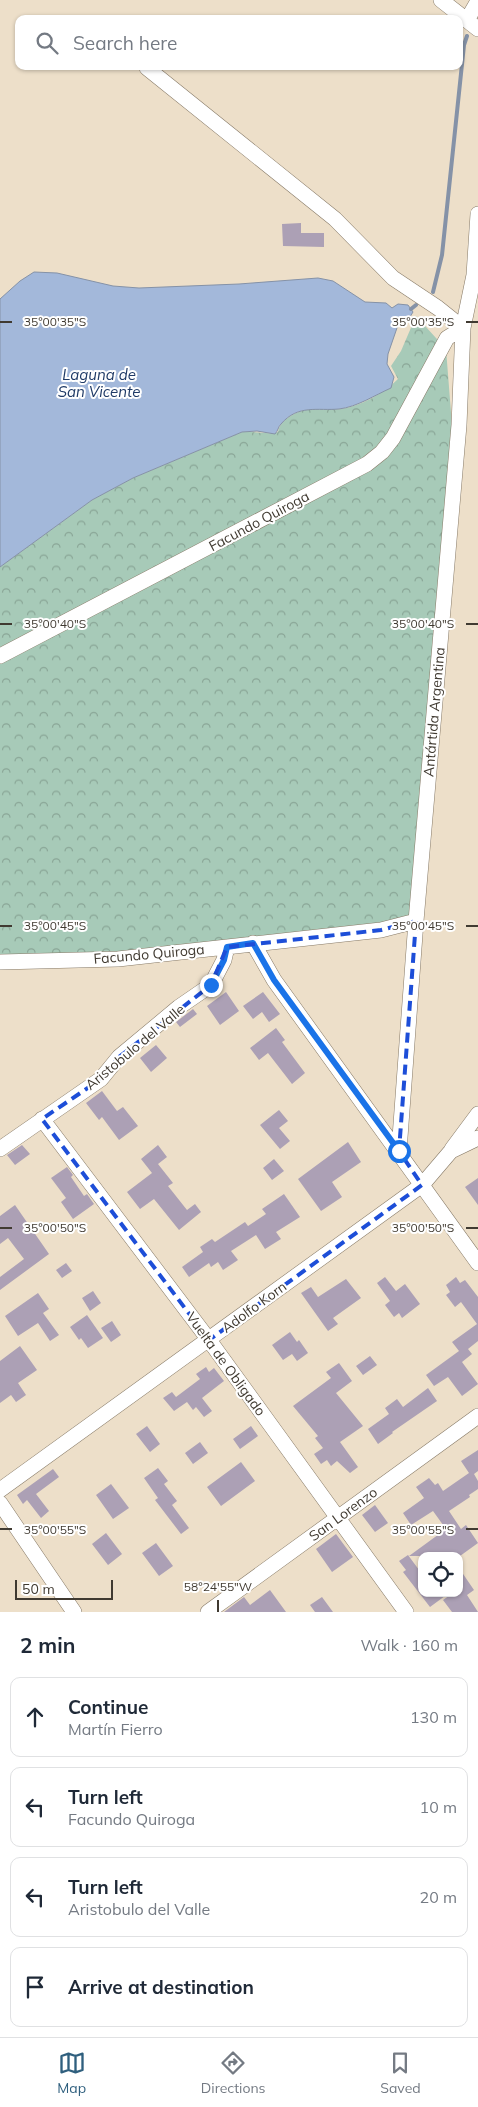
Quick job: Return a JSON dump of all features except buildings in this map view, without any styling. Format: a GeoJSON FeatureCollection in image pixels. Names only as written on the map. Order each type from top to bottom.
{"type":"FeatureCollection","features":[{"type":"Feature","properties":{"kind":"street"},"geometry":{"type":"LineString","coordinates":[[441,0],[460,15]]}},
{"type":"Feature","properties":{"kind":"street"},"geometry":{"type":"LineString","coordinates":[[463,17],[473,25],[478,1]]}},
{"type":"Feature","properties":{"kind":"street"},"geometry":{"type":"LineString","coordinates":[[149,70],[335,219],[393,278],[438,308],[463,328]]}},
{"type":"Feature","properties":{"kind":"street","name":"Antártida Argentina"},"geometry":{"type":"LineString","coordinates":[[399,1151],[416,921],[459,425],[463,328],[476,276],[478,214]]}},
{"type":"Feature","properties":{"kind":"street","name":"Facundo Quiroga"},"geometry":{"type":"LineString","coordinates":[[0,656],[368,464],[382,452],[393,438],[447,338],[463,328]]}},
{"type":"Feature","properties":{"kind":"street","name":"Facundo Quiroga"},"geometry":{"type":"LineString","coordinates":[[0,962],[118,959],[381,930],[416,921]]}},
{"type":"Feature","properties":{"kind":"street"},"geometry":{"type":"LineString","coordinates":[[253,943],[274,980],[478,1263]]}},
{"type":"Feature","properties":{"kind":"street","name":"Aristobulo del Valle"},"geometry":{"type":"LineString","coordinates":[[0,1149],[101,1078],[119,1057],[179,1007],[211,985],[224,960],[227,947]]}},
{"type":"Feature","properties":{"kind":"street"},"geometry":{"type":"LineString","coordinates":[[451,1151],[478,1114]]}},
{"type":"Feature","properties":{"kind":"street","name":"Vuelta de Obligado"},"geometry":{"type":"LineString","coordinates":[[42,1119],[209,1340],[406,1612]]}},
{"type":"Feature","properties":{"kind":"street","name":"Adolfo Korn"},"geometry":{"type":"LineString","coordinates":[[0,1490],[422,1186],[451,1151],[478,1138]]}},
{"type":"Feature","properties":{"kind":"street","name":"San Lorenzo"},"geometry":{"type":"LineString","coordinates":[[208,1612],[478,1416]]}},
{"type":"Feature","properties":{"kind":"street"},"geometry":{"type":"LineString","coordinates":[[0,1503],[74,1612]]}},
{"type":"Feature","properties":{"kind":"highlighted area"},"geometry":{"type":"Polygon","coordinates":[[[416,921],[399,1151],[422,1185],[209,1340],[42,1119],[101,1079],[119,1057],[211,985],[227,947],[381,930],[416,921]]]}},
{"type":"Feature","properties":{"kind":"green space"},"geometry":{"type":"Polygon","coordinates":[[[416,316],[446,349],[452,425],[416,921],[381,930],[0,962],[0,567],[92,500],[133,478],[242,432],[278,432],[283,422],[293,414],[317,408],[338,409],[349,407],[379,394],[398,379],[391,366],[401,351],[416,316]]]}},
{"type":"Feature","properties":{"kind":"water","name":"Laguna de San Vicente"},"geometry":{"type":"Polygon","coordinates":[[[34,272],[57,273],[113,286],[139,288],[239,284],[318,278],[333,281],[365,302],[386,303],[392,308],[398,304],[408,305],[413,312],[408,320],[398,325],[388,354],[387,364],[394,377],[391,388],[346,408],[308,410],[294,413],[280,425],[275,434],[257,431],[242,432],[133,478],[92,500],[0,567],[0,299],[20,281],[34,272]]]}},
{"type":"Feature","properties":{"kind":"waterway"},"geometry":{"type":"LineString","coordinates":[[463,55],[467,36]]}},
{"type":"Feature","properties":{"kind":"waterway"},"geometry":{"type":"LineString","coordinates":[[433,292],[442,255],[461,70]]}},
{"type":"Feature","properties":{"kind":"waterway"},"geometry":{"type":"LineString","coordinates":[[411,309],[416,305]]}},
{"type":"Feature","properties":{"kind":"route"},"geometry":{"type":"LineString","coordinates":[[211,985],[224,960],[227,947],[253,943],[274,980],[399,1151]]}}]}
